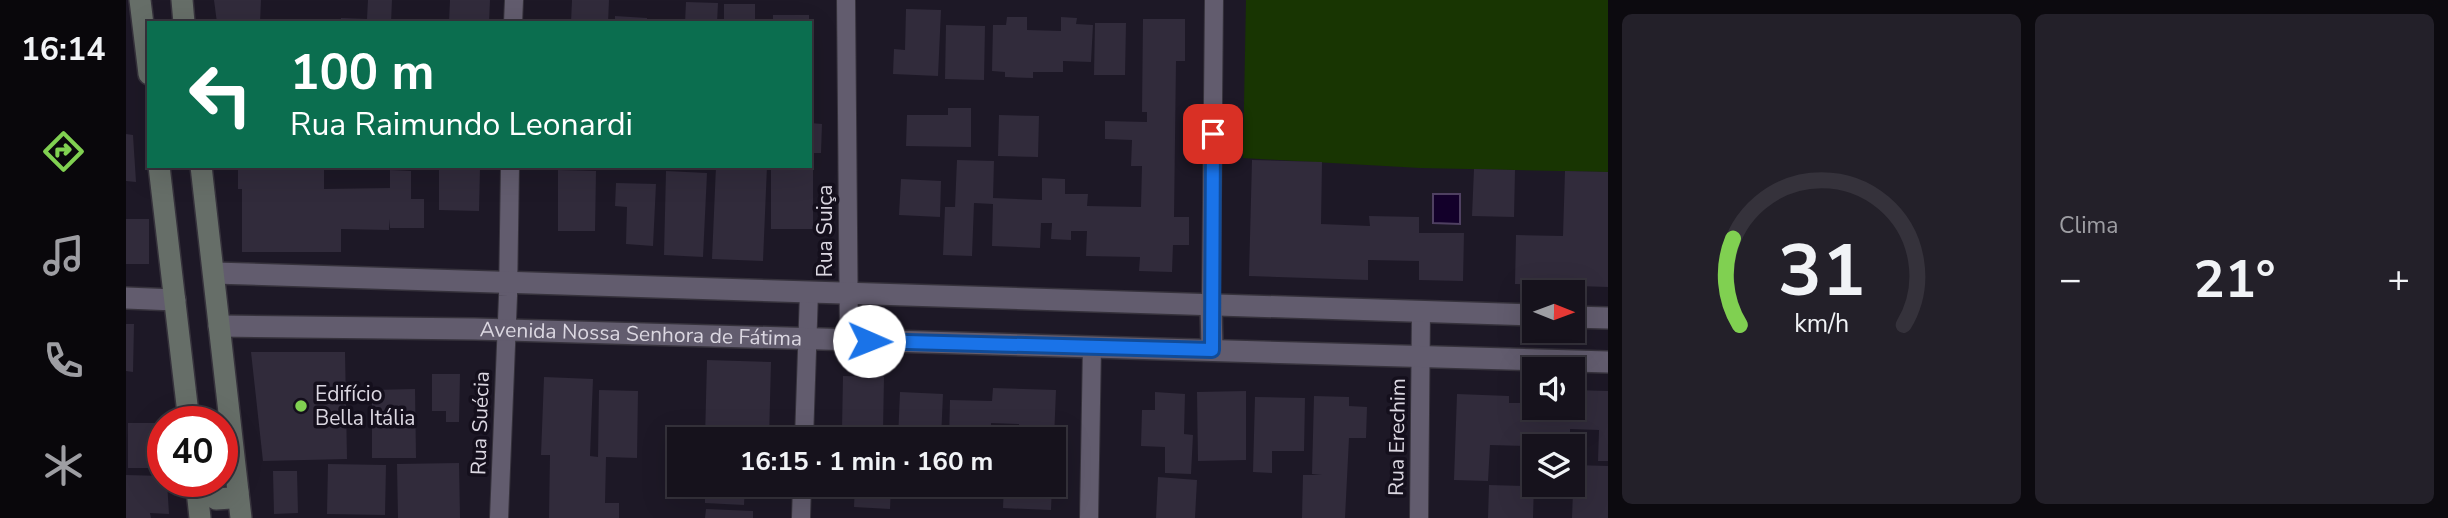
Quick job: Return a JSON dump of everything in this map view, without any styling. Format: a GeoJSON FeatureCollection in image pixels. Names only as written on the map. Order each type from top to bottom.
{"type":"FeatureCollection","features":[{"type":"Feature","properties":{"kind":"main road"},"geometry":{"type":"LineString","coordinates":[[140,0],[147,58]]}},
{"type":"Feature","properties":{"kind":"main road"},"geometry":{"type":"LineString","coordinates":[[181,0],[184,21]]}},
{"type":"Feature","properties":{"kind":"main road"},"geometry":{"type":"LineString","coordinates":[[159,168],[187,406]]}},
{"type":"Feature","properties":{"kind":"main road"},"geometry":{"type":"LineString","coordinates":[[201,168],[228,406]]}},
{"type":"Feature","properties":{"kind":"main road"},"geometry":{"type":"LineString","coordinates":[[179,340],[192,406]]}},
{"type":"Feature","properties":{"kind":"main road"},"geometry":{"type":"LineString","coordinates":[[238,492],[241,518]]}},
{"type":"Feature","properties":{"kind":"main road"},"geometry":{"type":"LineString","coordinates":[[197,497],[200,518]]}},
{"type":"Feature","properties":{"kind":"main road"},"geometry":{"type":"LineString","coordinates":[[214,497],[232,497]]}},
{"type":"Feature","properties":{"kind":"street"},"geometry":{"type":"LineString","coordinates":[[513,21],[514,0]]}},
{"type":"Feature","properties":{"kind":"street","name":"Rua Suiça"},"geometry":{"type":"LineString","coordinates":[[846,0],[849,340]]}},
{"type":"Feature","properties":{"kind":"street"},"geometry":{"type":"LineString","coordinates":[[1212,350],[1214,0]]}},
{"type":"Feature","properties":{"kind":"street"},"geometry":{"type":"LineString","coordinates":[[508,281],[510,168]]}},
{"type":"Feature","properties":{"kind":"street"},"geometry":{"type":"LineString","coordinates":[[214,273],[1522,315]]}},
{"type":"Feature","properties":{"kind":"street","name":"Rua Suécia"},"geometry":{"type":"LineString","coordinates":[[499,518],[508,281]]}},
{"type":"Feature","properties":{"kind":"street"},"geometry":{"type":"LineString","coordinates":[[804,427],[809,292]]}},
{"type":"Feature","properties":{"kind":"street"},"geometry":{"type":"LineString","coordinates":[[126,298],[175,300]]}},
{"type":"Feature","properties":{"kind":"street","name":"Rua Erechim"},"geometry":{"type":"LineString","coordinates":[[1419,518],[1421,311]]}},
{"type":"Feature","properties":{"kind":"street"},"geometry":{"type":"LineString","coordinates":[[1586,317],[1608,318]]}},
{"type":"Feature","properties":{"kind":"street","name":"Avenida Nossa Senhora de Fátima"},"geometry":{"type":"LineString","coordinates":[[219,326],[506,330],[1608,362]]}},
{"type":"Feature","properties":{"kind":"street"},"geometry":{"type":"LineString","coordinates":[[1089,518],[1091,346]]}},
{"type":"Feature","properties":{"kind":"street"},"geometry":{"type":"LineString","coordinates":[[801,518],[802,497]]}},
{"type":"Feature","properties":{"kind":"green space"},"geometry":{"type":"Polygon","coordinates":[[[1246,0],[1608,0],[1608,172],[1420,168],[1243,158],[1246,0]]]}},
{"type":"Feature","properties":{"kind":"shaded area"},"geometry":{"type":"Polygon","coordinates":[[[1433,194],[1460,194],[1460,224],[1433,223],[1433,194]]]}},
{"type":"Feature","properties":{"kind":"building"},"geometry":{"type":"Polygon","coordinates":[[[214,0],[261,0],[260,21],[217,21],[214,0]]]}},
{"type":"Feature","properties":{"kind":"building"},"geometry":{"type":"Polygon","coordinates":[[[368,0],[392,0],[391,21],[341,21],[341,18],[367,19],[368,0]]]}},
{"type":"Feature","properties":{"kind":"building"},"geometry":{"type":"Polygon","coordinates":[[[450,0],[490,0],[489,21],[449,21],[450,0]]]}},
{"type":"Feature","properties":{"kind":"building"},"geometry":{"type":"Polygon","coordinates":[[[572,0],[609,0],[608,21],[571,21],[572,0]]]}},
{"type":"Feature","properties":{"kind":"building"},"geometry":{"type":"Polygon","coordinates":[[[686,2],[718,3],[717,21],[685,21],[686,2]]]}},
{"type":"Feature","properties":{"kind":"building"},"geometry":{"type":"Polygon","coordinates":[[[724,4],[755,4],[755,21],[724,21],[724,4]]]}},
{"type":"Feature","properties":{"kind":"building"},"geometry":{"type":"Polygon","coordinates":[[[906,9],[941,10],[938,76],[893,74],[894,49],[905,50],[906,9]]]}},
{"type":"Feature","properties":{"kind":"building"},"geometry":{"type":"Polygon","coordinates":[[[773,15],[809,15],[809,21],[773,21],[773,15]]]}},
{"type":"Feature","properties":{"kind":"building"},"geometry":{"type":"Polygon","coordinates":[[[615,16],[647,18],[647,21],[615,21],[615,16]]]}},
{"type":"Feature","properties":{"kind":"building"},"geometry":{"type":"Polygon","coordinates":[[[1007,17],[1027,17],[1027,30],[1061,31],[1061,17],[1077,18],[1076,24],[1093,25],[1091,62],[1063,61],[1063,72],[1033,72],[1033,78],[1005,77],[1005,72],[992,71],[993,25],[1006,25],[1007,17]]]}},
{"type":"Feature","properties":{"kind":"building"},"geometry":{"type":"Polygon","coordinates":[[[1143,19],[1185,19],[1185,61],[1176,61],[1174,217],[1189,217],[1189,245],[1173,245],[1172,272],[1139,271],[1140,257],[1086,256],[1087,231],[1071,231],[1071,240],[1051,239],[1052,223],[1041,223],[1040,248],[992,246],[993,204],[974,203],[972,256],[943,255],[945,207],[955,207],[957,160],[994,161],[993,198],[1042,200],[1042,178],[1065,179],[1065,194],[1088,194],[1087,206],[1141,207],[1142,166],[1131,166],[1132,140],[1105,139],[1105,121],[1147,122],[1147,112],[1142,112],[1143,19]]]}},
{"type":"Feature","properties":{"kind":"building"},"geometry":{"type":"Polygon","coordinates":[[[1095,23],[1126,23],[1125,75],[1094,75],[1095,23]]]}},
{"type":"Feature","properties":{"kind":"building"},"geometry":{"type":"Polygon","coordinates":[[[946,25],[985,26],[984,80],[945,79],[946,25]]]}},
{"type":"Feature","properties":{"kind":"building"},"geometry":{"type":"Polygon","coordinates":[[[948,108],[971,108],[971,147],[906,146],[907,115],[948,115],[948,108]]]}},
{"type":"Feature","properties":{"kind":"building"},"geometry":{"type":"Polygon","coordinates":[[[999,115],[1039,116],[1038,157],[998,156],[999,115]]]}},
{"type":"Feature","properties":{"kind":"building"},"geometry":{"type":"Polygon","coordinates":[[[812,123],[822,124],[821,153],[812,153],[812,123]]]}},
{"type":"Feature","properties":{"kind":"building"},"geometry":{"type":"Polygon","coordinates":[[[126,134],[133,135],[136,182],[126,181],[126,134]]]}},
{"type":"Feature","properties":{"kind":"building"},"geometry":{"type":"Polygon","coordinates":[[[1252,160],[1322,162],[1321,224],[1370,226],[1369,216],[1419,217],[1419,233],[1464,233],[1463,281],[1419,280],[1419,261],[1368,260],[1368,280],[1249,276],[1252,160]]]}},
{"type":"Feature","properties":{"kind":"building"},"geometry":{"type":"Polygon","coordinates":[[[238,168],[324,168],[324,189],[390,188],[390,170],[411,171],[411,199],[424,199],[424,228],[390,228],[389,219],[389,230],[341,229],[341,252],[242,252],[242,189],[238,189],[238,168]]]}},
{"type":"Feature","properties":{"kind":"building"},"geometry":{"type":"Polygon","coordinates":[[[439,168],[480,168],[479,211],[439,210],[439,168]]]}},
{"type":"Feature","properties":{"kind":"building"},"geometry":{"type":"Polygon","coordinates":[[[716,168],[767,168],[763,261],[712,259],[716,168]]]}},
{"type":"Feature","properties":{"kind":"building"},"geometry":{"type":"Polygon","coordinates":[[[771,169],[813,170],[813,229],[771,229],[771,169]]]}},
{"type":"Feature","properties":{"kind":"building"},"geometry":{"type":"Polygon","coordinates":[[[1474,169],[1515,170],[1514,217],[1472,216],[1474,169]]]}},
{"type":"Feature","properties":{"kind":"building"},"geometry":{"type":"Polygon","coordinates":[[[558,170],[596,171],[595,231],[558,231],[558,170]]]}},
{"type":"Feature","properties":{"kind":"building"},"geometry":{"type":"Polygon","coordinates":[[[666,171],[707,173],[703,257],[664,255],[666,171]]]}},
{"type":"Feature","properties":{"kind":"building"},"geometry":{"type":"Polygon","coordinates":[[[1565,171],[1608,172],[1608,287],[1586,286],[1586,280],[1522,280],[1522,284],[1515,284],[1516,235],[1563,236],[1565,171]]]}},
{"type":"Feature","properties":{"kind":"building"},"geometry":{"type":"Polygon","coordinates":[[[901,179],[941,181],[940,217],[899,215],[901,179]]]}},
{"type":"Feature","properties":{"kind":"building"},"geometry":{"type":"Polygon","coordinates":[[[616,183],[656,184],[653,246],[626,244],[627,207],[615,206],[616,183]]]}},
{"type":"Feature","properties":{"kind":"building"},"geometry":{"type":"Polygon","coordinates":[[[126,219],[149,219],[149,264],[126,264],[126,219]]]}},
{"type":"Feature","properties":{"kind":"building"},"geometry":{"type":"Polygon","coordinates":[[[126,324],[134,324],[133,372],[126,371],[126,324]]]}},
{"type":"Feature","properties":{"kind":"building","name":"Edifício Bella Itália"},"geometry":{"type":"Polygon","coordinates":[[[251,352],[345,352],[347,459],[263,461],[251,352]]]}},
{"type":"Feature","properties":{"kind":"building"},"geometry":{"type":"Polygon","coordinates":[[[707,360],[771,362],[769,427],[705,427],[707,360]]]}},
{"type":"Feature","properties":{"kind":"building"},"geometry":{"type":"Polygon","coordinates":[[[432,374],[460,374],[459,422],[446,422],[446,411],[432,411],[432,374]]]}},
{"type":"Feature","properties":{"kind":"building"},"geometry":{"type":"Polygon","coordinates":[[[843,376],[884,377],[883,427],[842,427],[843,376]]]}},
{"type":"Feature","properties":{"kind":"building"},"geometry":{"type":"Polygon","coordinates":[[[544,377],[593,379],[590,456],[598,457],[599,390],[638,391],[637,458],[606,457],[605,503],[619,503],[619,518],[549,518],[550,455],[541,455],[544,377]]]}},
{"type":"Feature","properties":{"kind":"building"},"geometry":{"type":"Polygon","coordinates":[[[993,388],[1056,390],[1054,427],[1019,427],[1019,424],[991,423],[991,427],[949,427],[950,400],[992,401],[993,388]]]}},
{"type":"Feature","properties":{"kind":"building"},"geometry":{"type":"Polygon","coordinates":[[[415,389],[416,458],[372,458],[372,390],[415,389]]]}},
{"type":"Feature","properties":{"kind":"building"},"geometry":{"type":"Polygon","coordinates":[[[1585,390],[1608,391],[1608,461],[1598,461],[1599,430],[1570,429],[1570,434],[1522,434],[1522,446],[1490,445],[1488,481],[1454,480],[1457,394],[1509,396],[1509,403],[1522,403],[1522,420],[1585,420],[1585,390]]]}},
{"type":"Feature","properties":{"kind":"building"},"geometry":{"type":"Polygon","coordinates":[[[1246,391],[1246,460],[1198,461],[1197,392],[1246,391]]]}},
{"type":"Feature","properties":{"kind":"building"},"geometry":{"type":"Polygon","coordinates":[[[900,392],[943,394],[942,427],[899,427],[900,392]]]}},
{"type":"Feature","properties":{"kind":"building"},"geometry":{"type":"Polygon","coordinates":[[[1155,392],[1185,394],[1184,434],[1193,435],[1191,474],[1165,473],[1165,447],[1141,446],[1142,410],[1155,410],[1155,392]]]}},
{"type":"Feature","properties":{"kind":"building"},"geometry":{"type":"Polygon","coordinates":[[[1314,396],[1349,397],[1349,406],[1367,407],[1366,438],[1349,438],[1345,518],[1302,518],[1303,475],[1322,475],[1312,474],[1314,396]]]}},
{"type":"Feature","properties":{"kind":"building"},"geometry":{"type":"Polygon","coordinates":[[[1255,397],[1305,398],[1304,451],[1272,451],[1272,473],[1253,472],[1255,397]]]}},
{"type":"Feature","properties":{"kind":"building"},"geometry":{"type":"Polygon","coordinates":[[[128,423],[147,423],[147,468],[128,468],[128,423]]]}},
{"type":"Feature","properties":{"kind":"building"},"geometry":{"type":"Polygon","coordinates":[[[459,463],[460,518],[398,518],[397,464],[459,463]]]}},
{"type":"Feature","properties":{"kind":"building"},"geometry":{"type":"Polygon","coordinates":[[[328,464],[386,465],[385,515],[327,514],[328,464]]]}},
{"type":"Feature","properties":{"kind":"building"},"geometry":{"type":"Polygon","coordinates":[[[1585,465],[1608,466],[1608,518],[1572,518],[1573,497],[1585,497],[1585,465]]]}},
{"type":"Feature","properties":{"kind":"building"},"geometry":{"type":"Polygon","coordinates":[[[273,471],[297,471],[298,513],[274,514],[273,471]]]}},
{"type":"Feature","properties":{"kind":"building"},"geometry":{"type":"Polygon","coordinates":[[[126,475],[147,476],[147,497],[168,497],[169,514],[150,513],[151,518],[126,518],[126,475]]]}},
{"type":"Feature","properties":{"kind":"building"},"geometry":{"type":"Polygon","coordinates":[[[1158,477],[1197,480],[1195,518],[1156,518],[1158,477]]]}},
{"type":"Feature","properties":{"kind":"building"},"geometry":{"type":"Polygon","coordinates":[[[1489,485],[1522,486],[1522,497],[1534,497],[1533,518],[1488,518],[1489,485]]]}},
{"type":"Feature","properties":{"kind":"building"},"geometry":{"type":"Polygon","coordinates":[[[705,497],[744,497],[744,505],[705,503],[705,497]]]}},
{"type":"Feature","properties":{"kind":"building"},"geometry":{"type":"Polygon","coordinates":[[[854,497],[890,497],[890,509],[854,507],[854,497]]]}},
{"type":"Feature","properties":{"kind":"building"},"geometry":{"type":"Polygon","coordinates":[[[1003,497],[1052,497],[1051,510],[1003,508],[1003,497]]]}},
{"type":"Feature","properties":{"kind":"building"},"geometry":{"type":"Polygon","coordinates":[[[706,509],[753,511],[753,518],[705,518],[706,509]]]}},
{"type":"Feature","properties":{"kind":"place","name":"Edifício Bella Itália"},"geometry":{"type":"Point","coordinates":[301,406]}},
{"type":"Feature","properties":{"kind":"route"},"geometry":{"type":"LineString","coordinates":[[869,341],[1212,350],[1213,134]]}}]}
